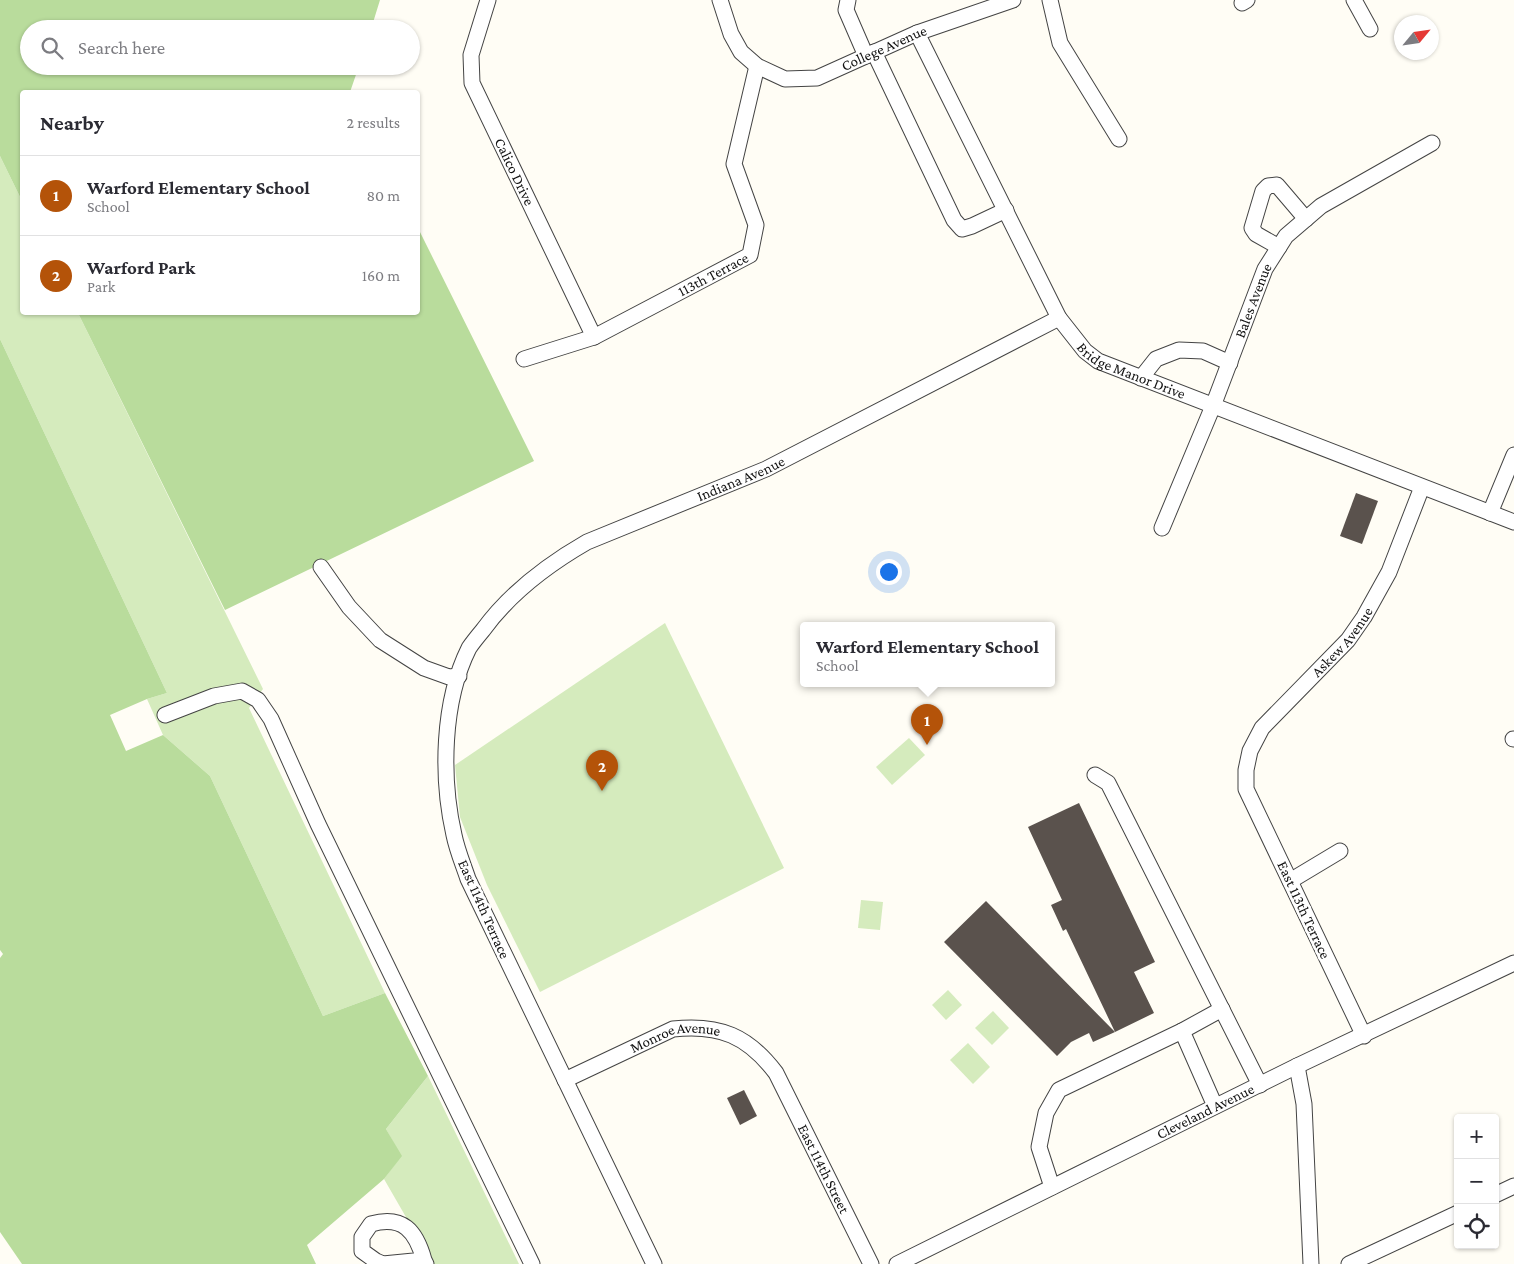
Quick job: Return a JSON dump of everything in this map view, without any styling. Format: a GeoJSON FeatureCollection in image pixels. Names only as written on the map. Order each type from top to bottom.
{"type":"FeatureCollection","features":[{"type":"Feature","properties":{"kind":"street","name":"Calico Drive"},"geometry":{"type":"LineString","coordinates":[[488,0],[471,55],[472,83],[594,337]]}},
{"type":"Feature","properties":{"kind":"street"},"geometry":{"type":"LineString","coordinates":[[720,0],[730,34],[741,52],[756,66]]}},
{"type":"Feature","properties":{"kind":"street"},"geometry":{"type":"LineString","coordinates":[[848,0],[846,10],[954,220],[962,229],[1006,210]]}},
{"type":"Feature","properties":{"kind":"street"},"geometry":{"type":"LineString","coordinates":[[1050,0],[1060,42],[1120,139]]}},
{"type":"Feature","properties":{"kind":"street"},"geometry":{"type":"LineString","coordinates":[[1354,0],[1370,29]]}},
{"type":"Feature","properties":{"kind":"street","name":"College Avenue"},"geometry":{"type":"LineString","coordinates":[[756,66],[785,79],[817,78],[917,33],[1005,1]]}},
{"type":"Feature","properties":{"kind":"street","name":"Bridge Manor Drive"},"geometry":{"type":"LineString","coordinates":[[917,33],[1059,318],[1085,351],[1098,361],[1514,522]]}},
{"type":"Feature","properties":{"kind":"street","name":"113th Terrace"},"geometry":{"type":"LineString","coordinates":[[524,359],[594,337],[750,255],[756,225],[734,164],[756,66]]}},
{"type":"Feature","properties":{"kind":"street","name":"Bales Avenue"},"geometry":{"type":"LineString","coordinates":[[1162,528],[1213,406],[1265,270],[1286,236],[1321,206],[1432,143]]}},
{"type":"Feature","properties":{"kind":"street"},"geometry":{"type":"LineString","coordinates":[[1279,248],[1256,234],[1252,228],[1262,191],[1268,186],[1277,185],[1306,219]]}},
{"type":"Feature","properties":{"kind":"street","name":"Indiana Avenue"},"geometry":{"type":"LineString","coordinates":[[459,676],[470,648],[495,614],[522,587],[566,554],[587,542],[766,469],[1059,318]]}},
{"type":"Feature","properties":{"kind":"street"},"geometry":{"type":"LineString","coordinates":[[1141,378],[1156,359],[1179,350],[1203,351],[1230,363]]}},
{"type":"Feature","properties":{"kind":"street"},"geometry":{"type":"LineString","coordinates":[[1490,513],[1514,455]]}},
{"type":"Feature","properties":{"kind":"street","name":"Askew Avenue"},"geometry":{"type":"LineString","coordinates":[[1246,783],[1246,770],[1250,751],[1262,728],[1348,640],[1364,617],[1389,572],[1422,487]]}},
{"type":"Feature","properties":{"kind":"street"},"geometry":{"type":"LineString","coordinates":[[321,567],[349,607],[380,640],[424,668],[449,677],[459,676]]}},
{"type":"Feature","properties":{"kind":"street","name":"East 114th Terrace"},"geometry":{"type":"LineString","coordinates":[[459,676],[449,716],[445,756],[447,797],[454,837],[468,879],[654,1264]]}},
{"type":"Feature","properties":{"kind":"street"},"geometry":{"type":"LineString","coordinates":[[165,716],[214,696],[242,691],[258,700],[271,718],[318,824],[532,1264]]}},
{"type":"Feature","properties":{"kind":"street"},"geometry":{"type":"LineString","coordinates":[[1095,775],[1108,783],[1260,1085]]}},
{"type":"Feature","properties":{"kind":"street","name":"East 113th Terrace"},"geometry":{"type":"LineString","coordinates":[[1246,783],[1246,789],[1364,1036]]}},
{"type":"Feature","properties":{"kind":"street"},"geometry":{"type":"LineString","coordinates":[[1290,881],[1340,851]]}},
{"type":"Feature","properties":{"kind":"street","name":"Cleveland Avenue"},"geometry":{"type":"LineString","coordinates":[[897,1264],[1296,1066],[1364,1036],[1514,963]]}},
{"type":"Feature","properties":{"kind":"street"},"geometry":{"type":"LineString","coordinates":[[1052,1188],[1039,1147],[1046,1113],[1059,1090],[1222,1010]]}},
{"type":"Feature","properties":{"kind":"street","name":"Monroe Avenue"},"geometry":{"type":"LineString","coordinates":[[565,1080],[674,1029],[693,1027],[713,1029],[744,1040],[764,1057],[776,1073]]}},
{"type":"Feature","properties":{"kind":"street"},"geometry":{"type":"LineString","coordinates":[[1182,1031],[1216,1106]]}},
{"type":"Feature","properties":{"kind":"street"},"geometry":{"type":"LineString","coordinates":[[1296,1066],[1304,1104],[1311,1264]]}},
{"type":"Feature","properties":{"kind":"street","name":"East 114th Street"},"geometry":{"type":"LineString","coordinates":[[776,1073],[871,1264]]}},
{"type":"Feature","properties":{"kind":"street"},"geometry":{"type":"LineString","coordinates":[[1499,1193],[1514,1186]]}},
{"type":"Feature","properties":{"kind":"street"},"geometry":{"type":"LineString","coordinates":[[1349,1264],[1454,1214]]}},
{"type":"Feature","properties":{"kind":"green space"},"geometry":{"type":"Polygon","coordinates":[[[0,0],[380,0],[374,20],[20,20],[20,75],[356,75],[351,90],[20,90],[20,197],[0,156],[0,0]]]}},
{"type":"Feature","properties":{"kind":"green space"},"geometry":{"type":"Polygon","coordinates":[[[0,156],[20,197],[20,315],[79,315],[263,689],[249,708],[385,993],[323,1016],[210,776],[163,735],[147,699],[167,693],[0,339],[0,156]]]}},
{"type":"Feature","properties":{"kind":"green space"},"geometry":{"type":"Polygon","coordinates":[[[420,232],[534,461],[225,610],[79,315],[420,315],[420,232]]]}},
{"type":"Feature","properties":{"kind":"green space"},"geometry":{"type":"Polygon","coordinates":[[[0,339],[167,693],[147,699],[110,715],[126,751],[163,735],[210,776],[323,1016],[385,993],[428,1076],[386,1129],[402,1156],[384,1179],[307,1245],[316,1264],[22,1264],[0,1232],[0,958],[3,954],[0,950],[0,339]]]}},
{"type":"Feature","properties":{"kind":"green space"},"geometry":{"type":"Polygon","coordinates":[[[665,623],[784,868],[540,992],[487,885],[460,817],[455,765],[665,623]]]}},
{"type":"Feature","properties":{"kind":"green space"},"geometry":{"type":"Polygon","coordinates":[[[909,738],[925,755],[892,785],[876,767],[909,738]]]}},
{"type":"Feature","properties":{"kind":"green space"},"geometry":{"type":"Polygon","coordinates":[[[861,900],[883,902],[880,930],[858,928],[861,900]]]}},
{"type":"Feature","properties":{"kind":"green space"},"geometry":{"type":"Polygon","coordinates":[[[948,990],[962,1005],[946,1020],[932,1005],[948,990]]]}},
{"type":"Feature","properties":{"kind":"green space"},"geometry":{"type":"Polygon","coordinates":[[[993,1011],[1009,1028],[992,1045],[975,1028],[993,1011]]]}},
{"type":"Feature","properties":{"kind":"green space"},"geometry":{"type":"Polygon","coordinates":[[[968,1043],[990,1067],[973,1084],[950,1060],[968,1043]]]}},
{"type":"Feature","properties":{"kind":"green space"},"geometry":{"type":"Polygon","coordinates":[[[428,1076],[519,1264],[433,1264],[384,1179],[401,1156],[386,1129],[428,1076]]]}},
{"type":"Feature","properties":{"kind":"building"},"geometry":{"type":"Polygon","coordinates":[[[1356,493],[1378,501],[1362,544],[1340,536],[1356,493]]]}},
{"type":"Feature","properties":{"kind":"building"},"geometry":{"type":"Polygon","coordinates":[[[1079,803],[1155,962],[1134,972],[1154,1013],[1115,1032],[1066,929],[1063,931],[1051,905],[1062,900],[1028,827],[1079,803]]]}},
{"type":"Feature","properties":{"kind":"building"},"geometry":{"type":"Polygon","coordinates":[[[986,901],[1115,1032],[1093,1042],[1089,1033],[1071,1042],[1057,1056],[944,942],[986,901]]]}},
{"type":"Feature","properties":{"kind":"building"},"geometry":{"type":"Polygon","coordinates":[[[744,1090],[757,1116],[740,1125],[727,1098],[744,1090]]]}},
{"type":"Feature","properties":{"kind":"place","name":"Warford Elementary School"},"geometry":{"type":"Point","coordinates":[927,745]}},
{"type":"Feature","properties":{"kind":"place","name":"Warford Park"},"geometry":{"type":"Point","coordinates":[602,791]}}]}
